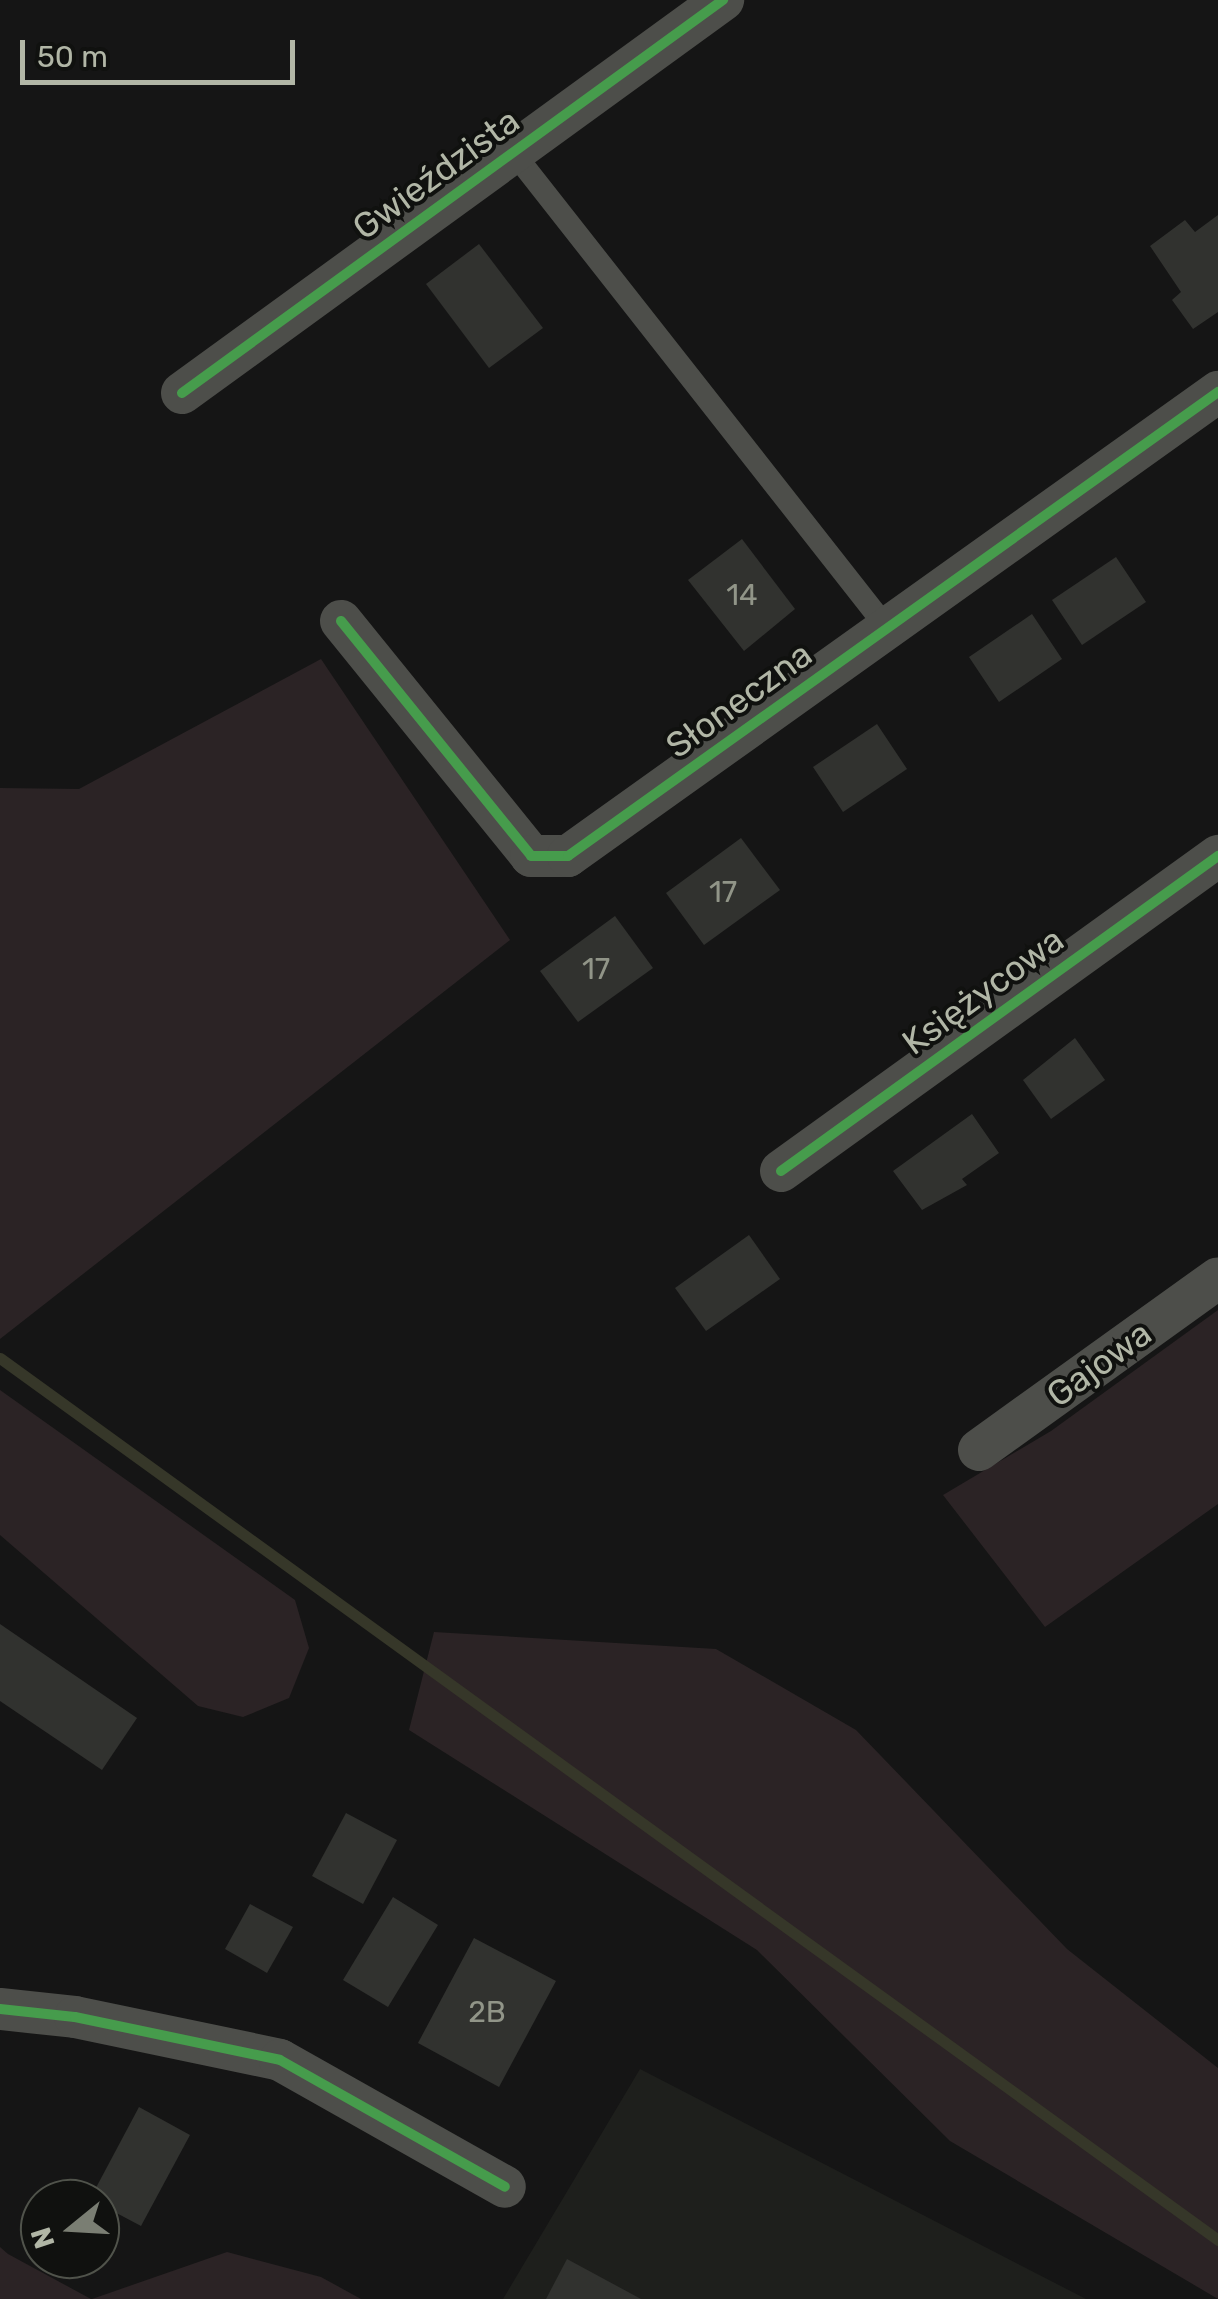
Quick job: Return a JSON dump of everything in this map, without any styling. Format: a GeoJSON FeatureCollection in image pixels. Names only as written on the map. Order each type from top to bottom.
{"type":"FeatureCollection","features":[{"type":"Feature","properties":{"kind":"street","name":"Gwieździsta"},"geometry":{"type":"LineString","coordinates":[[182,393],[723,0]]}},
{"type":"Feature","properties":{"kind":"street","name":"Słoneczna"},"geometry":{"type":"LineString","coordinates":[[341,621],[531,856],[568,856],[1218,392]]}},
{"type":"Feature","properties":{"kind":"street","name":"Księżycowa"},"geometry":{"type":"LineString","coordinates":[[780,1171],[1218,856]]}},
{"type":"Feature","properties":{"kind":"street","name":"Gajowa"},"geometry":{"type":"LineString","coordinates":[[980,1450],[1218,1278]]}},
{"type":"Feature","properties":{"kind":"street"},"geometry":{"type":"LineString","coordinates":[[0,2009],[75,2017],[280,2060],[505,2187]]}},
{"type":"Feature","properties":{"kind":"lane"},"geometry":{"type":"LineString","coordinates":[[513,152],[888,628]]}},
{"type":"Feature","properties":{"kind":"shaded area"},"geometry":{"type":"Polygon","coordinates":[[[321,659],[510,940],[0,1339],[0,788],[79,789],[321,659]]]}},
{"type":"Feature","properties":{"kind":"shaded area"},"geometry":{"type":"Polygon","coordinates":[[[1218,1310],[1218,1504],[1045,1627],[943,1495],[1051,1431],[1218,1310]]]}},
{"type":"Feature","properties":{"kind":"shaded area"},"geometry":{"type":"Polygon","coordinates":[[[0,1390],[295,1600],[309,1648],[289,1698],[243,1717],[198,1706],[0,1535],[0,1390]]]}},
{"type":"Feature","properties":{"kind":"shaded area"},"geometry":{"type":"Polygon","coordinates":[[[434,1632],[716,1649],[856,1730],[1067,1949],[1218,2068],[1218,2299],[950,2141],[757,1950],[409,1730],[434,1632]]]}},
{"type":"Feature","properties":{"kind":"shaded area"},"geometry":{"type":"Polygon","coordinates":[[[640,2069],[1086,2299],[503,2299],[640,2069]]]}},
{"type":"Feature","properties":{"kind":"shaded area"},"geometry":{"type":"Polygon","coordinates":[[[0,2247],[20,2261],[20,2279],[54,2279],[91,2299],[0,2299],[0,2247]]]}},
{"type":"Feature","properties":{"kind":"shaded area"},"geometry":{"type":"Polygon","coordinates":[[[227,2252],[321,2277],[361,2299],[92,2299],[227,2252]]]}},
{"type":"Feature","properties":{"kind":"building"},"geometry":{"type":"Polygon","coordinates":[[[1218,215],[1218,312],[1193,329],[1172,300],[1181,292],[1150,246],[1185,220],[1195,232],[1218,215]]]}},
{"type":"Feature","properties":{"kind":"building"},"geometry":{"type":"Polygon","coordinates":[[[479,244],[543,328],[489,368],[426,284],[479,244]]]}},
{"type":"Feature","properties":{"kind":"building"},"geometry":{"type":"Polygon","coordinates":[[[742,539],[795,609],[744,651],[688,580],[742,539]]]}},
{"type":"Feature","properties":{"kind":"building"},"geometry":{"type":"Polygon","coordinates":[[[1116,557],[1146,602],[1082,645],[1052,600],[1116,557]]]}},
{"type":"Feature","properties":{"kind":"building"},"geometry":{"type":"Polygon","coordinates":[[[1032,614],[1062,659],[999,702],[969,657],[1032,614]]]}},
{"type":"Feature","properties":{"kind":"building"},"geometry":{"type":"Polygon","coordinates":[[[877,724],[907,769],[843,812],[813,767],[877,724]]]}},
{"type":"Feature","properties":{"kind":"building"},"geometry":{"type":"Polygon","coordinates":[[[741,838],[780,890],[704,945],[666,893],[741,838]]]}},
{"type":"Feature","properties":{"kind":"building"},"geometry":{"type":"Polygon","coordinates":[[[615,916],[653,968],[578,1022],[540,971],[615,916]]]}},
{"type":"Feature","properties":{"kind":"building"},"geometry":{"type":"Polygon","coordinates":[[[1075,1038],[1105,1080],[1051,1119],[1023,1080],[1075,1038]]]}},
{"type":"Feature","properties":{"kind":"building"},"geometry":{"type":"Polygon","coordinates":[[[972,1114],[999,1153],[962,1179],[967,1185],[922,1210],[893,1171],[972,1114]]]}},
{"type":"Feature","properties":{"kind":"building"},"geometry":{"type":"Polygon","coordinates":[[[749,1235],[780,1279],[706,1331],[675,1288],[749,1235]]]}},
{"type":"Feature","properties":{"kind":"building"},"geometry":{"type":"Polygon","coordinates":[[[0,1624],[137,1718],[102,1770],[0,1701],[0,1624]]]}},
{"type":"Feature","properties":{"kind":"building"},"geometry":{"type":"Polygon","coordinates":[[[346,1813],[397,1840],[363,1904],[312,1876],[346,1813]]]}},
{"type":"Feature","properties":{"kind":"building"},"geometry":{"type":"Polygon","coordinates":[[[393,1897],[438,1925],[388,2007],[343,1980],[393,1897]]]}},
{"type":"Feature","properties":{"kind":"building"},"geometry":{"type":"Polygon","coordinates":[[[250,1904],[293,1927],[267,1973],[225,1949],[250,1904]]]}},
{"type":"Feature","properties":{"kind":"building"},"geometry":{"type":"Polygon","coordinates":[[[474,1938],[556,1981],[499,2087],[418,2043],[474,1938]]]}},
{"type":"Feature","properties":{"kind":"building"},"geometry":{"type":"Polygon","coordinates":[[[139,2107],[190,2135],[141,2226],[120,2215],[120,2179],[101,2179],[139,2107]]]}},
{"type":"Feature","properties":{"kind":"building"},"geometry":{"type":"Polygon","coordinates":[[[567,2259],[641,2299],[546,2299],[567,2259]]]}},
{"type":"Feature","properties":{"kind":"waterway"},"geometry":{"type":"LineString","coordinates":[[0,1358],[1218,2240]]}},
{"type":"Feature","properties":{"kind":"cycle path"},"geometry":{"type":"LineString","coordinates":[[182,393],[723,0]]}},
{"type":"Feature","properties":{"kind":"cycle path"},"geometry":{"type":"LineString","coordinates":[[341,621],[531,856],[568,856],[1218,392]]}},
{"type":"Feature","properties":{"kind":"cycle path"},"geometry":{"type":"LineString","coordinates":[[781,1171],[1218,856]]}},
{"type":"Feature","properties":{"kind":"cycle path"},"geometry":{"type":"LineString","coordinates":[[0,2009],[75,2017],[280,2060],[505,2187]]}}]}
